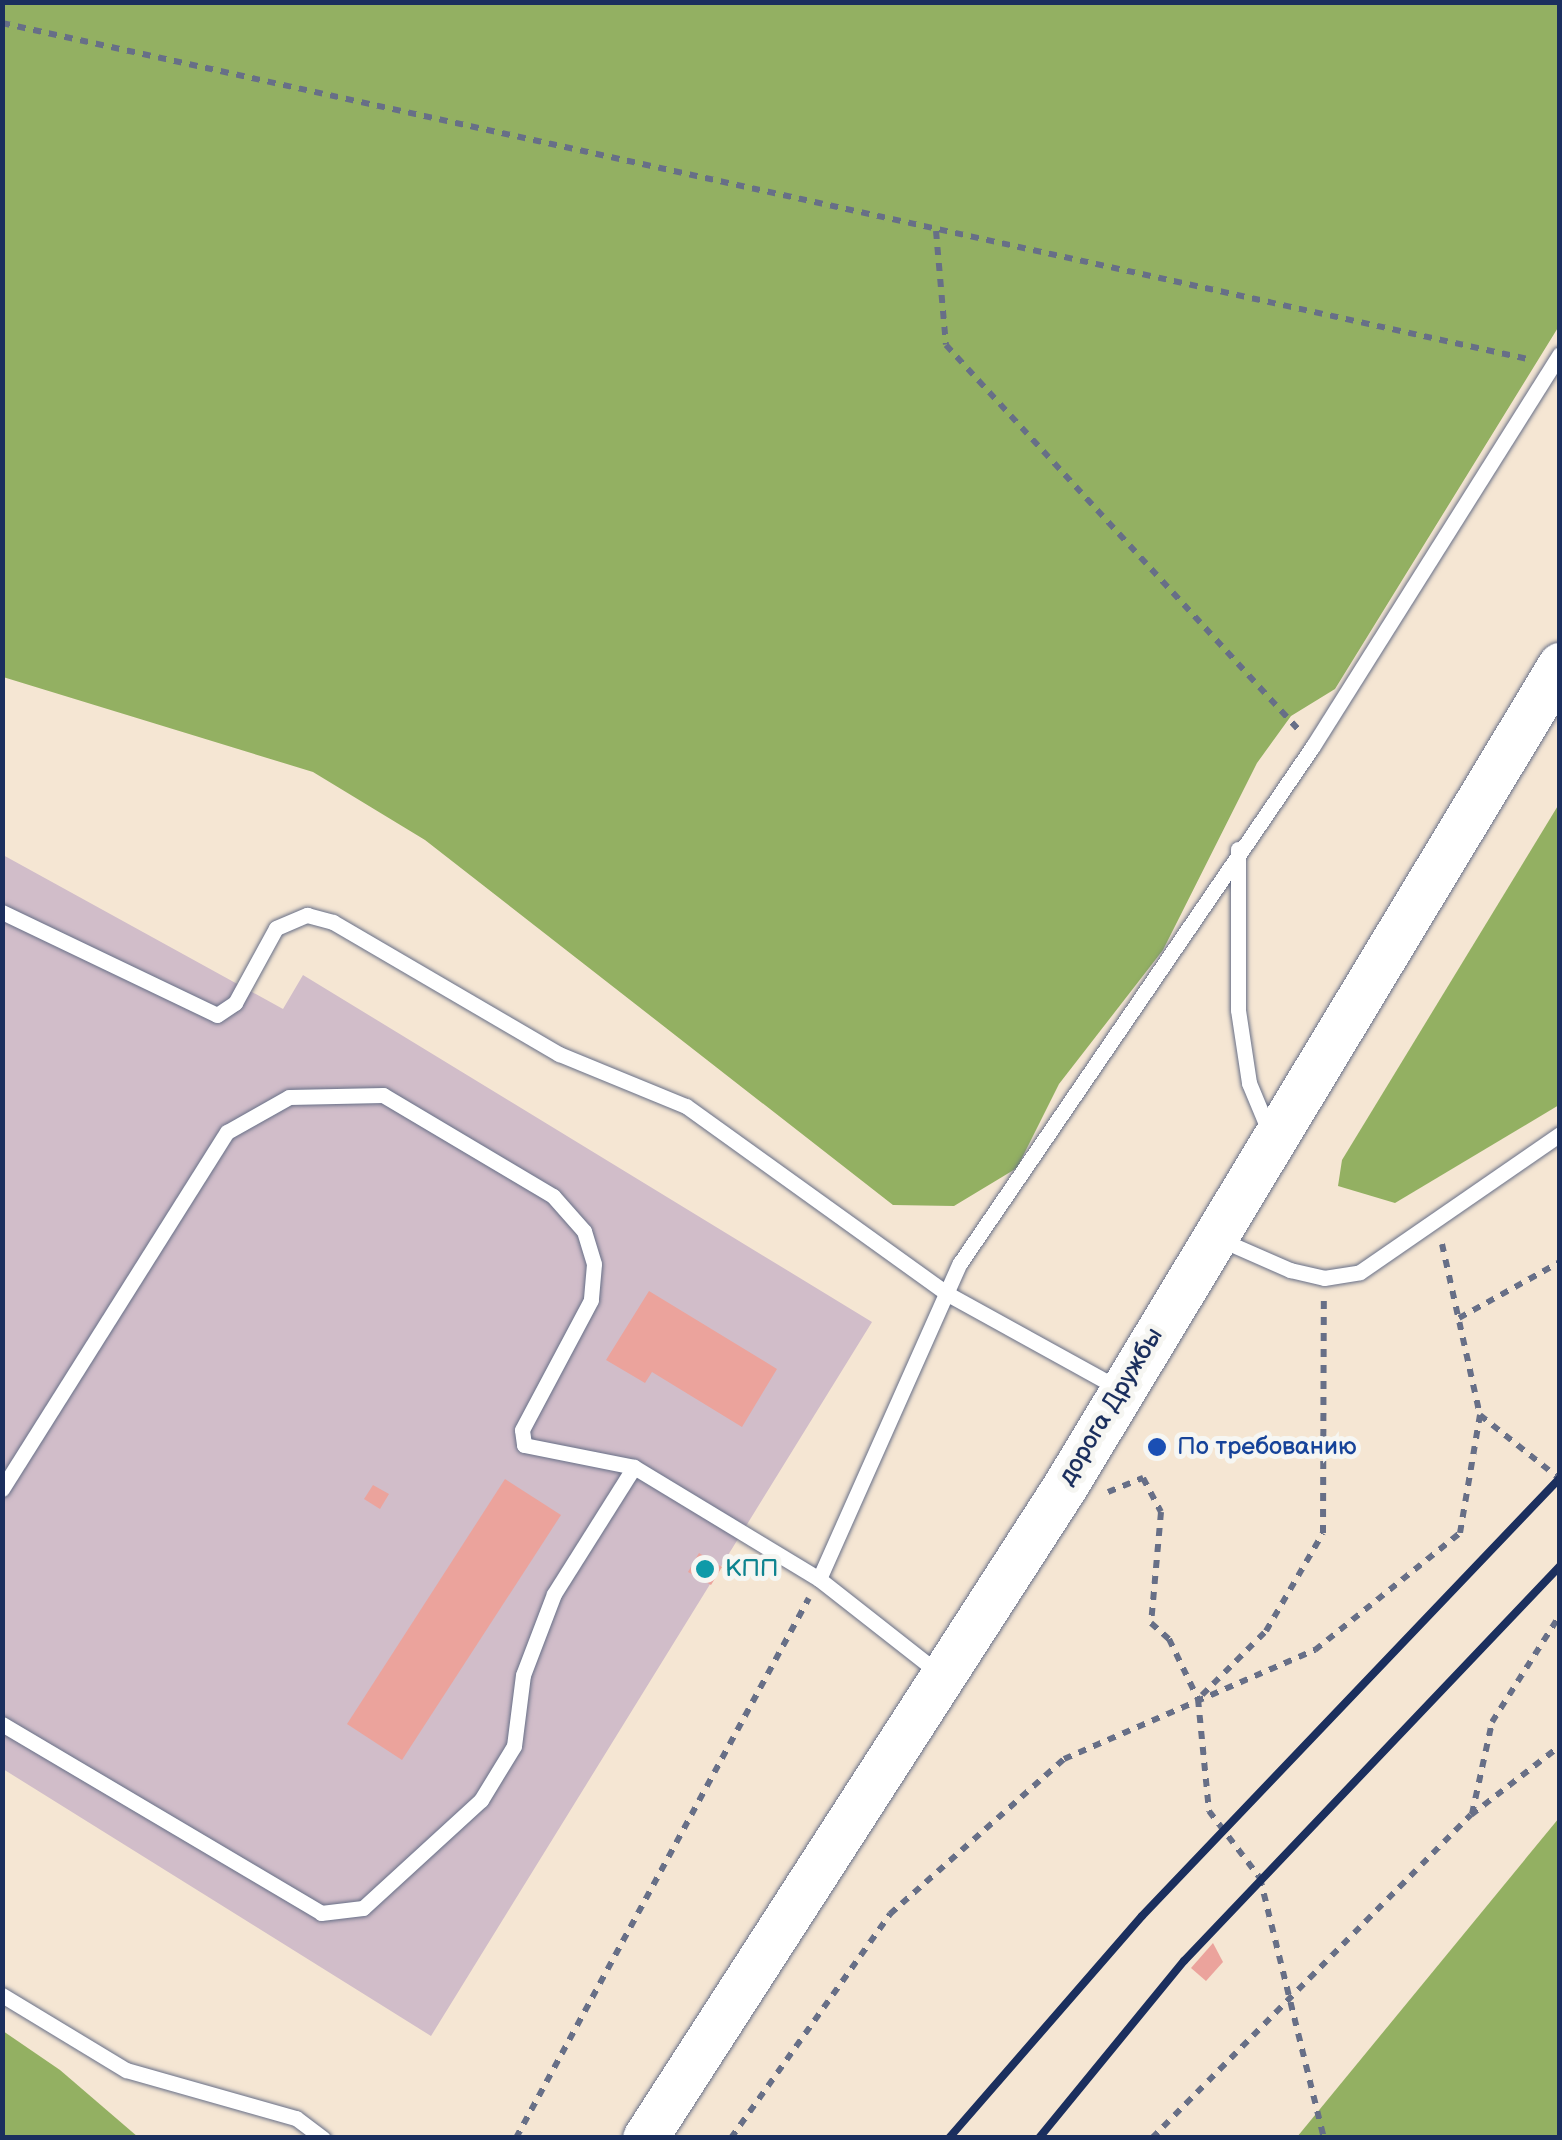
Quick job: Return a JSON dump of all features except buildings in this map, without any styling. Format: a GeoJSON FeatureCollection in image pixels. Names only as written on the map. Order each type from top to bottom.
{"type":"FeatureCollection","features":[{"type":"Feature","properties":{"kind":"main road","name":"дорога Дружбы"},"geometry":{"type":"LineString","coordinates":[[644,2138],[1121,1390],[1271,1134],[1560,665]]}},
{"type":"Feature","properties":{"kind":"lane"},"geometry":{"type":"LineString","coordinates":[[819,1579],[946,1293],[1238,850],[1313,746],[1556,360]]}},
{"type":"Feature","properties":{"kind":"lane"},"geometry":{"type":"LineString","coordinates":[[1238,850],[1238,1010],[1249,1083],[1271,1134]]}},
{"type":"Feature","properties":{"kind":"lane"},"geometry":{"type":"LineString","coordinates":[[2,912],[217,1015],[235,1002],[276,928],[308,915],[333,922],[559,1054],[686,1106],[946,1293],[1121,1390]]}},
{"type":"Feature","properties":{"kind":"lane"},"geometry":{"type":"LineString","coordinates":[[2,1489],[227,1132],[267,1102],[338,1090],[401,1100],[571,1213],[594,1264],[591,1300],[521,1437],[530,1450],[634,1467],[819,1579],[942,1675]]}},
{"type":"Feature","properties":{"kind":"lane"},"geometry":{"type":"LineString","coordinates":[[1213,1236],[1324,1278],[1386,1262],[1436,1218],[1560,1134]]}},
{"type":"Feature","properties":{"kind":"lane"},"geometry":{"type":"LineString","coordinates":[[2,1724],[321,1912],[363,1908],[481,1800],[514,1746],[523,1675],[554,1594],[634,1467]]}},
{"type":"Feature","properties":{"kind":"lane"},"geometry":{"type":"LineString","coordinates":[[2,1995],[126,2070],[296,2118],[323,2138]]}},
{"type":"Feature","properties":{"kind":"path"},"geometry":{"type":"LineString","coordinates":[[2,23],[936,231],[1556,360]]}},
{"type":"Feature","properties":{"kind":"path"},"geometry":{"type":"LineString","coordinates":[[936,231],[946,345],[1313,746]]}},
{"type":"Feature","properties":{"kind":"path"},"geometry":{"type":"LineString","coordinates":[[731,2138],[890,1914],[1064,1759],[1316,1650],[1460,1533],[1480,1415],[1436,1218]]}},
{"type":"Feature","properties":{"kind":"path"},"geometry":{"type":"LineString","coordinates":[[1459,1318],[1560,1262]]}},
{"type":"Feature","properties":{"kind":"path"},"geometry":{"type":"LineString","coordinates":[[1198,1699],[1266,1631],[1323,1533],[1324,1278]]}},
{"type":"Feature","properties":{"kind":"path"},"geometry":{"type":"LineString","coordinates":[[1480,1415],[1560,1478]]}},
{"type":"Feature","properties":{"kind":"path"},"geometry":{"type":"LineString","coordinates":[[1090,1500],[1143,1478],[1161,1512],[1151,1623],[1198,1699],[1210,1811],[1260,1878],[1286,2009],[1324,2138]]}},
{"type":"Feature","properties":{"kind":"path"},"geometry":{"type":"LineString","coordinates":[[516,2138],[819,1579]]}},
{"type":"Feature","properties":{"kind":"path"},"geometry":{"type":"LineString","coordinates":[[1471,1815],[1492,1722],[1560,1615]]}},
{"type":"Feature","properties":{"kind":"path"},"geometry":{"type":"LineString","coordinates":[[1152,2138],[1286,2009],[1471,1815],[1560,1746]]}},
{"type":"Feature","properties":{"kind":"shaded area"},"geometry":{"type":"Polygon","coordinates":[[[3,855],[283,1009],[303,975],[872,1322],[431,2036],[3,1769],[3,855]]]}},
{"type":"Feature","properties":{"kind":"green space"},"geometry":{"type":"Polygon","coordinates":[[[2,3],[1559,3],[1559,326],[1335,689],[1291,716],[1257,763],[1163,950],[1059,1084],[1017,1168],[954,1206],[893,1205],[425,840],[313,772],[3,677],[2,3]]]}},
{"type":"Feature","properties":{"kind":"green space"},"geometry":{"type":"Polygon","coordinates":[[[1559,804],[1559,1105],[1395,1203],[1338,1186],[1342,1160],[1559,804]]]}},
{"type":"Feature","properties":{"kind":"green space"},"geometry":{"type":"Polygon","coordinates":[[[1559,1818],[1559,2137],[1297,2137],[1559,1818]]]}},
{"type":"Feature","properties":{"kind":"green space"},"geometry":{"type":"Polygon","coordinates":[[[3,2031],[60,2070],[138,2137],[3,2137],[3,2031]]]}},
{"type":"Feature","properties":{"kind":"railway"},"geometry":{"type":"LineString","coordinates":[[949,2138],[1142,1916],[1560,1478]]}},
{"type":"Feature","properties":{"kind":"railway"},"geometry":{"type":"LineString","coordinates":[[1039,2138],[1184,1961],[1560,1566]]}},
{"type":"Feature","properties":{"kind":"place","name":"По требованию"},"geometry":{"type":"Point","coordinates":[1157,1447]}},
{"type":"Feature","properties":{"kind":"place","name":"КПП"},"geometry":{"type":"Point","coordinates":[705,1569]}}]}
